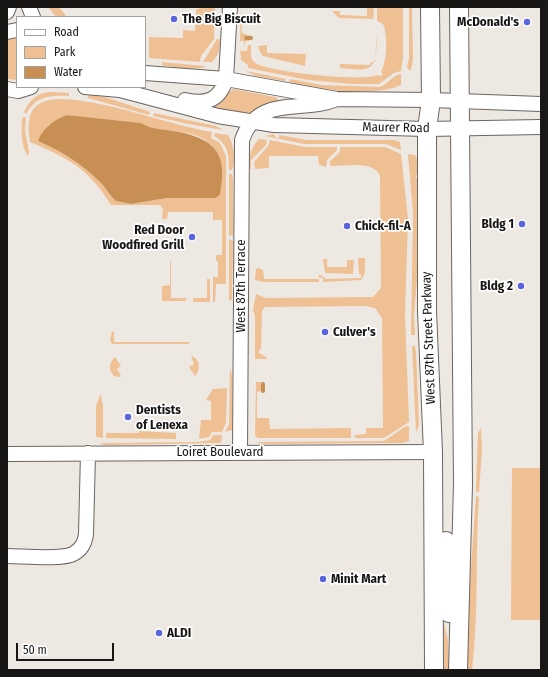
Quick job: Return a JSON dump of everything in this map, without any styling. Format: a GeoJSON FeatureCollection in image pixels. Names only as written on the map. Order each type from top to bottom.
{"type":"FeatureCollection","features":[{"type":"Feature","properties":{"kind":"main road","name":"West 87th Street Parkway"},"geometry":{"type":"LineString","coordinates":[[430,7],[431,100],[427,129],[427,311],[433,452],[434,670]]}},
{"type":"Feature","properties":{"kind":"main road"},"geometry":{"type":"LineString","coordinates":[[458,670],[462,484],[459,7]]}},
{"type":"Feature","properties":{"kind":"main road"},"geometry":{"type":"LineString","coordinates":[[433,452],[444,466],[445,470],[447,604],[450,617],[458,624]]}},
{"type":"Feature","properties":{"kind":"street"},"geometry":{"type":"LineString","coordinates":[[7,12],[9,7]]}},
{"type":"Feature","properties":{"kind":"street"},"geometry":{"type":"LineString","coordinates":[[226,79],[230,7]]}},
{"type":"Feature","properties":{"kind":"street"},"geometry":{"type":"LineString","coordinates":[[146,73],[226,79],[337,99],[431,100],[541,104]]}},
{"type":"Feature","properties":{"kind":"street","name":"Maurer Road"},"geometry":{"type":"LineString","coordinates":[[120,90],[133,88],[198,103],[211,100],[219,94],[224,88],[226,79]]}},
{"type":"Feature","properties":{"kind":"street"},"geometry":{"type":"LineString","coordinates":[[7,88],[18,90],[27,88]]}},
{"type":"Feature","properties":{"kind":"street","name":"Maurer Road"},"geometry":{"type":"LineString","coordinates":[[97,88],[120,90],[218,116],[251,122],[308,127],[427,129],[541,127]]}},
{"type":"Feature","properties":{"kind":"street"},"geometry":{"type":"LineString","coordinates":[[251,122],[269,110],[298,105],[325,104],[337,99]]}},
{"type":"Feature","properties":{"kind":"street","name":"West 87th Terrace"},"geometry":{"type":"LineString","coordinates":[[240,452],[242,140],[251,122]]}},
{"type":"Feature","properties":{"kind":"street","name":"Loiret Boulevard"},"geometry":{"type":"LineString","coordinates":[[7,454],[433,452]]}},
{"type":"Feature","properties":{"kind":"street"},"geometry":{"type":"LineString","coordinates":[[7,556],[67,556],[78,551],[83,545],[86,534],[88,453]]}},
{"type":"Feature","properties":{"kind":"green space"},"geometry":{"type":"Polygon","coordinates":[[[48,7],[59,7],[66,16],[55,16],[48,7]]]}},
{"type":"Feature","properties":{"kind":"green space"},"geometry":{"type":"Polygon","coordinates":[[[200,7],[215,7],[214,39],[201,56],[200,62],[149,58],[149,37],[183,38],[183,30],[195,31],[196,9],[199,9],[200,7]]]}},
{"type":"Feature","properties":{"kind":"green space"},"geometry":{"type":"Polygon","coordinates":[[[241,7],[242,33],[251,36],[244,37],[244,39],[251,40],[245,42],[244,48],[244,41],[240,41],[241,7]]]}},
{"type":"Feature","properties":{"kind":"green space"},"geometry":{"type":"Polygon","coordinates":[[[367,7],[374,7],[373,19],[339,18],[332,11],[340,11],[340,15],[367,16],[367,7]]]}},
{"type":"Feature","properties":{"kind":"green space"},"geometry":{"type":"Polygon","coordinates":[[[377,7],[403,7],[403,57],[401,71],[394,73],[379,84],[352,84],[308,80],[248,68],[248,65],[241,60],[240,45],[241,51],[247,51],[248,45],[251,45],[251,57],[253,60],[257,64],[266,67],[298,73],[337,77],[380,76],[383,74],[381,72],[385,62],[386,35],[383,24],[377,21],[377,7]]]}},
{"type":"Feature","properties":{"kind":"green space"},"geometry":{"type":"Polygon","coordinates":[[[409,7],[412,7],[413,60],[411,70],[407,67],[409,58],[409,7]]]}},
{"type":"Feature","properties":{"kind":"green space"},"geometry":{"type":"Polygon","coordinates":[[[377,33],[377,45],[375,56],[377,33]]]}},
{"type":"Feature","properties":{"kind":"green space"},"geometry":{"type":"Polygon","coordinates":[[[16,38],[16,80],[7,79],[7,40],[16,38]]]}},
{"type":"Feature","properties":{"kind":"green space"},"geometry":{"type":"Polygon","coordinates":[[[217,39],[219,39],[220,45],[216,57],[212,62],[203,62],[217,39]]]}},
{"type":"Feature","properties":{"kind":"green space"},"geometry":{"type":"Polygon","coordinates":[[[267,45],[267,53],[306,54],[305,66],[263,56],[258,46],[267,45]]]}},
{"type":"Feature","properties":{"kind":"green space"},"geometry":{"type":"Polygon","coordinates":[[[162,62],[206,67],[178,68],[162,65],[162,62]]]}},
{"type":"Feature","properties":{"kind":"green space"},"geometry":{"type":"Polygon","coordinates":[[[371,62],[374,62],[369,67],[364,69],[340,68],[340,64],[370,65],[371,62]]]}},
{"type":"Feature","properties":{"kind":"green space"},"geometry":{"type":"Polygon","coordinates":[[[246,71],[286,79],[285,81],[256,76],[246,71]]]}},
{"type":"Feature","properties":{"kind":"green space"},"geometry":{"type":"Polygon","coordinates":[[[401,74],[401,85],[391,89],[377,91],[329,90],[289,82],[290,79],[322,85],[379,87],[395,76],[401,74]]]}},
{"type":"Feature","properties":{"kind":"green space"},"geometry":{"type":"Polygon","coordinates":[[[233,89],[275,97],[278,99],[278,102],[250,113],[214,109],[214,105],[233,89]]]}},
{"type":"Feature","properties":{"kind":"green space"},"geometry":{"type":"Polygon","coordinates":[[[49,92],[69,93],[69,96],[44,98],[34,103],[26,114],[24,112],[28,104],[34,98],[49,92]]]}},
{"type":"Feature","properties":{"kind":"green space"},"geometry":{"type":"Polygon","coordinates":[[[89,94],[108,98],[150,112],[149,115],[88,98],[89,94]]]}},
{"type":"Feature","properties":{"kind":"green space"},"geometry":{"type":"Polygon","coordinates":[[[60,99],[99,104],[212,132],[211,138],[220,143],[226,156],[226,284],[216,284],[215,302],[213,302],[213,277],[218,277],[218,261],[216,261],[216,255],[222,255],[222,220],[213,220],[213,212],[168,212],[167,219],[162,219],[163,209],[160,205],[111,205],[103,192],[86,173],[77,166],[30,142],[29,124],[32,111],[42,102],[60,99]],[[67,115],[50,125],[38,141],[55,149],[86,169],[100,182],[116,201],[131,204],[167,198],[216,198],[220,181],[220,164],[218,156],[208,142],[193,134],[151,128],[140,123],[67,115]]]}},
{"type":"Feature","properties":{"kind":"green space"},"geometry":{"type":"Polygon","coordinates":[[[154,113],[216,126],[223,130],[153,116],[154,113]]]}},
{"type":"Feature","properties":{"kind":"green space"},"geometry":{"type":"Polygon","coordinates":[[[26,117],[25,131],[29,152],[28,156],[24,148],[22,132],[22,118],[26,117]]]}},
{"type":"Feature","properties":{"kind":"green space"},"geometry":{"type":"Polygon","coordinates":[[[215,133],[228,135],[230,139],[234,157],[232,170],[229,170],[227,150],[222,142],[214,136],[215,133]]]}},
{"type":"Feature","properties":{"kind":"green space"},"geometry":{"type":"Polygon","coordinates":[[[274,134],[275,137],[279,138],[279,135],[307,140],[394,140],[400,142],[401,150],[386,144],[304,144],[265,136],[274,134]]]}},
{"type":"Feature","properties":{"kind":"green space"},"geometry":{"type":"Polygon","coordinates":[[[259,139],[267,140],[266,145],[251,160],[251,170],[249,162],[250,153],[259,139]]]}},
{"type":"Feature","properties":{"kind":"green space"},"geometry":{"type":"Polygon","coordinates":[[[270,140],[305,147],[337,147],[337,150],[327,160],[326,167],[319,165],[318,156],[269,156],[269,168],[255,169],[254,162],[268,146],[270,140]]]}},
{"type":"Feature","properties":{"kind":"green space"},"geometry":{"type":"Polygon","coordinates":[[[340,147],[385,147],[401,154],[408,218],[405,314],[409,422],[384,438],[355,438],[355,435],[366,434],[366,428],[383,428],[382,318],[375,308],[365,306],[265,307],[262,311],[261,349],[259,350],[259,353],[267,359],[255,359],[255,316],[253,310],[256,294],[266,298],[373,297],[381,288],[380,176],[377,171],[365,166],[330,166],[330,161],[340,152],[340,147]]]}},
{"type":"Feature","properties":{"kind":"green space"},"geometry":{"type":"Polygon","coordinates":[[[408,154],[415,155],[419,162],[419,174],[416,175],[416,178],[419,178],[420,246],[414,315],[415,335],[411,335],[413,213],[408,154]]]}},
{"type":"Feature","properties":{"kind":"green space"},"geometry":{"type":"Polygon","coordinates":[[[229,174],[232,174],[233,179],[233,235],[229,236],[229,174]]]}},
{"type":"Feature","properties":{"kind":"green space"},"geometry":{"type":"Polygon","coordinates":[[[229,239],[233,241],[232,300],[229,300],[229,239]]]}},
{"type":"Feature","properties":{"kind":"green space"},"geometry":{"type":"Polygon","coordinates":[[[358,258],[365,258],[365,273],[361,280],[323,282],[323,278],[319,278],[319,274],[326,279],[361,278],[361,274],[359,274],[358,258]]]}},
{"type":"Feature","properties":{"kind":"green space"},"geometry":{"type":"Polygon","coordinates":[[[323,259],[327,259],[327,267],[347,267],[347,260],[354,260],[353,274],[325,273],[323,259]]]}},
{"type":"Feature","properties":{"kind":"green space"},"geometry":{"type":"Polygon","coordinates":[[[170,261],[171,298],[186,298],[186,301],[162,301],[162,286],[170,285],[170,261]]]}},
{"type":"Feature","properties":{"kind":"green space"},"geometry":{"type":"Polygon","coordinates":[[[258,268],[263,270],[264,279],[319,279],[319,282],[265,282],[255,280],[256,269],[258,268]]]}},
{"type":"Feature","properties":{"kind":"green space"},"geometry":{"type":"Polygon","coordinates":[[[207,279],[210,279],[210,302],[193,302],[193,298],[207,298],[207,279]]]}},
{"type":"Feature","properties":{"kind":"green space"},"geometry":{"type":"Polygon","coordinates":[[[112,331],[114,332],[114,342],[189,342],[189,344],[112,344],[110,340],[112,331]]]}},
{"type":"Feature","properties":{"kind":"green space"},"geometry":{"type":"Polygon","coordinates":[[[412,346],[415,346],[416,352],[419,424],[416,433],[412,346]]]}},
{"type":"Feature","properties":{"kind":"green space"},"geometry":{"type":"Polygon","coordinates":[[[191,356],[196,359],[199,364],[197,374],[195,376],[189,367],[194,364],[191,356]]]}},
{"type":"Feature","properties":{"kind":"green space"},"geometry":{"type":"Polygon","coordinates":[[[115,357],[121,366],[117,369],[121,376],[119,377],[114,376],[110,369],[110,364],[115,357]]]}},
{"type":"Feature","properties":{"kind":"green space"},"geometry":{"type":"Polygon","coordinates":[[[230,370],[232,376],[232,430],[225,432],[229,424],[230,370]]]}},
{"type":"Feature","properties":{"kind":"green space"},"geometry":{"type":"Polygon","coordinates":[[[256,382],[261,382],[261,391],[257,392],[257,418],[269,418],[270,429],[351,428],[351,438],[258,438],[255,436],[256,382]]]}},
{"type":"Feature","properties":{"kind":"green space"},"geometry":{"type":"Polygon","coordinates":[[[227,388],[226,423],[222,432],[212,432],[209,437],[199,439],[201,420],[211,420],[211,401],[206,400],[213,389],[227,388]]]}},
{"type":"Feature","properties":{"kind":"green space"},"geometry":{"type":"Polygon","coordinates":[[[101,393],[103,403],[103,438],[96,437],[96,406],[101,393]]]}},
{"type":"Feature","properties":{"kind":"green space"},"geometry":{"type":"Polygon","coordinates":[[[406,426],[409,426],[409,441],[402,443],[264,444],[256,442],[384,441],[406,426]]]}},
{"type":"Feature","properties":{"kind":"green space"},"geometry":{"type":"Polygon","coordinates":[[[481,428],[482,449],[479,492],[476,492],[478,433],[481,428]]]}},
{"type":"Feature","properties":{"kind":"green space"},"geometry":{"type":"Polygon","coordinates":[[[139,431],[176,433],[176,439],[106,438],[106,433],[139,433],[139,431]]]}},
{"type":"Feature","properties":{"kind":"green space"},"geometry":{"type":"Polygon","coordinates":[[[213,435],[222,435],[221,443],[105,445],[99,443],[199,442],[210,440],[213,435]]]}},
{"type":"Feature","properties":{"kind":"green space"},"geometry":{"type":"Polygon","coordinates":[[[512,468],[541,468],[541,620],[511,620],[512,468]]]}},
{"type":"Feature","properties":{"kind":"green space"},"geometry":{"type":"Polygon","coordinates":[[[476,496],[479,497],[474,648],[472,670],[467,670],[468,611],[476,496]]]}},
{"type":"Feature","properties":{"kind":"green space"},"geometry":{"type":"Polygon","coordinates":[[[444,622],[448,641],[449,670],[444,670],[444,622]]]}},
{"type":"Feature","properties":{"kind":"water"},"geometry":{"type":"Polygon","coordinates":[[[67,115],[141,123],[154,128],[194,136],[204,140],[213,147],[222,165],[220,194],[216,198],[167,198],[131,204],[116,201],[100,182],[86,169],[55,149],[38,141],[43,132],[50,125],[67,115]]]}},
{"type":"Feature","properties":{"kind":"waterway"},"geometry":{"type":"LineString","coordinates":[[246,38],[251,38]]}},
{"type":"Feature","properties":{"kind":"waterway"},"geometry":{"type":"LineString","coordinates":[[263,384],[263,391]]}},
{"type":"Feature","properties":{"kind":"place","name":"The Big Biscuit"},"geometry":{"type":"Point","coordinates":[174,19]}},
{"type":"Feature","properties":{"kind":"place","name":"McDonald's"},"geometry":{"type":"Point","coordinates":[527,22]}},
{"type":"Feature","properties":{"kind":"place","name":"Bldg 1"},"geometry":{"type":"Point","coordinates":[522,224]}},
{"type":"Feature","properties":{"kind":"place","name":"Chick-fil-A"},"geometry":{"type":"Point","coordinates":[347,226]}},
{"type":"Feature","properties":{"kind":"place","name":"Red Door Woodfired Grill"},"geometry":{"type":"Point","coordinates":[192,237]}},
{"type":"Feature","properties":{"kind":"place","name":"Bldg 2"},"geometry":{"type":"Point","coordinates":[521,286]}},
{"type":"Feature","properties":{"kind":"place","name":"Culver's"},"geometry":{"type":"Point","coordinates":[325,332]}},
{"type":"Feature","properties":{"kind":"place","name":"Dentists of Lenexa"},"geometry":{"type":"Point","coordinates":[128,417]}},
{"type":"Feature","properties":{"kind":"place","name":"Minit Mart"},"geometry":{"type":"Point","coordinates":[323,579]}},
{"type":"Feature","properties":{"kind":"place","name":"ALDI"},"geometry":{"type":"Point","coordinates":[159,633]}}]}
